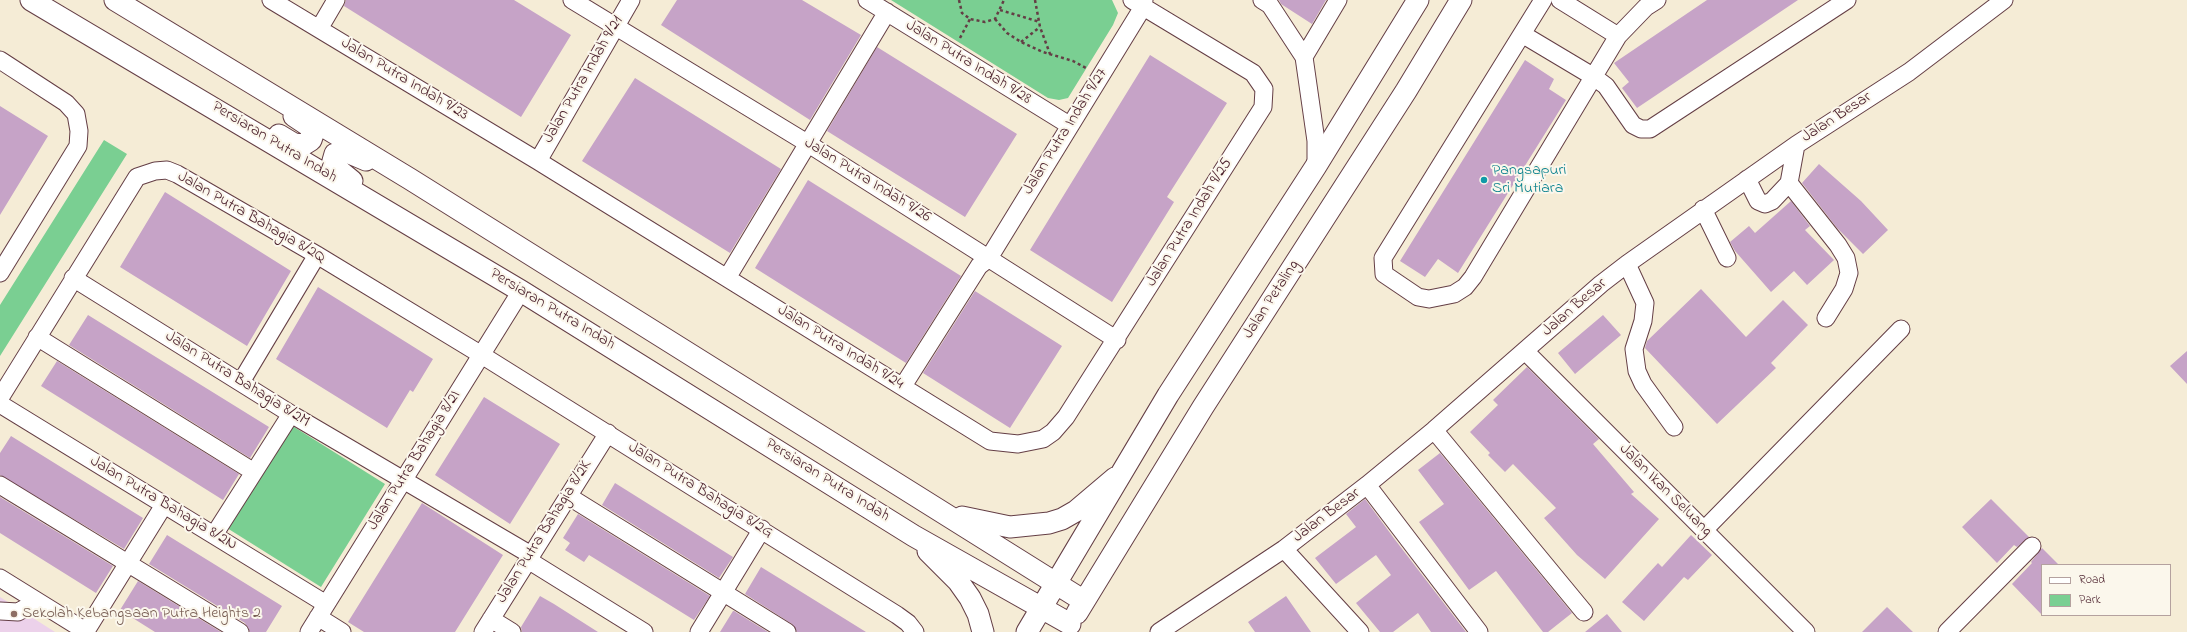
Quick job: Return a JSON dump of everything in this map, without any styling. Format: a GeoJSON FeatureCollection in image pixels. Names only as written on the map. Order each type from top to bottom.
{"type":"FeatureCollection","features":[{"type":"Feature","properties":{"kind":"main road","name":"Persiaran Putra Indah"},"geometry":{"type":"LineString","coordinates":[[31,0],[521,291],[914,536],[1042,607],[1068,628]]}},
{"type":"Feature","properties":{"kind":"main road"},"geometry":{"type":"LineString","coordinates":[[48,0],[94,38]]}},
{"type":"Feature","properties":{"kind":"main road"},"geometry":{"type":"LineString","coordinates":[[115,0],[250,80],[410,179],[1084,601]]}},
{"type":"Feature","properties":{"kind":"main road"},"geometry":{"type":"LineString","coordinates":[[1027,632],[1168,395],[1316,166],[1418,0]]}},
{"type":"Feature","properties":{"kind":"main road","name":"Jalan Petaling"},"geometry":{"type":"LineString","coordinates":[[1068,628],[1204,406],[1406,91],[1461,0]]}},
{"type":"Feature","properties":{"kind":"main road"},"geometry":{"type":"LineString","coordinates":[[226,115],[255,121],[294,144],[303,145],[311,140],[313,134],[309,126],[269,100],[250,80]]}},
{"type":"Feature","properties":{"kind":"main road"},"geometry":{"type":"LineString","coordinates":[[380,207],[364,190],[335,167],[333,161],[335,154],[340,151],[351,152],[383,168],[410,179]]}},
{"type":"Feature","properties":{"kind":"main road"},"geometry":{"type":"LineString","coordinates":[[932,505],[964,518],[993,525],[1010,527],[1037,526],[1062,519],[1076,511],[1124,471]]}},
{"type":"Feature","properties":{"kind":"main road"},"geometry":{"type":"LineString","coordinates":[[914,536],[958,581],[970,598],[978,614],[982,632]]}},
{"type":"Feature","properties":{"kind":"street","name":"Jalan Putra Indah 9/23"},"geometry":{"type":"LineString","coordinates":[[271,0],[538,161]]}},
{"type":"Feature","properties":{"kind":"street"},"geometry":{"type":"LineString","coordinates":[[319,29],[336,0]]}},
{"type":"Feature","properties":{"kind":"street","name":"Jalan Putra Indah 9/26"},"geometry":{"type":"LineString","coordinates":[[572,0],[807,143],[1117,340]]}},
{"type":"Feature","properties":{"kind":"street","name":"Jalan Putra Indah 9/21"},"geometry":{"type":"LineString","coordinates":[[538,161],[631,0]]}},
{"type":"Feature","properties":{"kind":"street","name":"Jalan Putra Indah 9/28"},"geometry":{"type":"LineString","coordinates":[[867,0],[1069,125]]}},
{"type":"Feature","properties":{"kind":"street"},"geometry":{"type":"LineString","coordinates":[[1262,0],[1270,5],[1304,56],[1316,141],[1316,166]]}},
{"type":"Feature","properties":{"kind":"street"},"geometry":{"type":"LineString","coordinates":[[1304,56],[1338,0]]}},
{"type":"Feature","properties":{"kind":"street"},"geometry":{"type":"LineString","coordinates":[[1543,0],[1383,258],[1384,274],[1418,297],[1429,299],[1454,294],[1465,287],[1473,277],[1618,36],[1647,2]]}},
{"type":"Feature","properties":{"kind":"street"},"geometry":{"type":"LineString","coordinates":[[1560,0],[1618,36]]}},
{"type":"Feature","properties":{"kind":"street"},"geometry":{"type":"LineString","coordinates":[[1522,34],[1594,76],[1606,86],[1633,125],[1641,129],[1650,129],[1847,0]]}},
{"type":"Feature","properties":{"kind":"street","name":"Jalan Besar"},"geometry":{"type":"LineString","coordinates":[[1162,631],[1284,549],[1367,485],[1434,430],[1601,284],[1627,264],[1796,145],[1909,72],[2004,0]]}},
{"type":"Feature","properties":{"kind":"street","name":"Jalan Putra Indah 9/25"},"geometry":{"type":"LineString","coordinates":[[1117,340],[1263,107],[1264,89],[1253,73],[1139,2]]}},
{"type":"Feature","properties":{"kind":"street","name":"Jalan Putra Indah 9/27"},"geometry":{"type":"LineString","coordinates":[[903,386],[979,266],[989,258],[1069,125],[1139,2]]}},
{"type":"Feature","properties":{"kind":"street"},"geometry":{"type":"LineString","coordinates":[[727,278],[887,12]]}},
{"type":"Feature","properties":{"kind":"street"},"geometry":{"type":"LineString","coordinates":[[0,60],[66,103],[76,114],[79,131],[78,146],[0,273]]}},
{"type":"Feature","properties":{"kind":"street"},"geometry":{"type":"LineString","coordinates":[[1747,179],[1758,201],[1764,204],[1772,201],[1788,183],[1796,145]]}},
{"type":"Feature","properties":{"kind":"street","name":"Jalan Putra Indah 9/24"},"geometry":{"type":"LineString","coordinates":[[538,161],[990,440],[1018,444],[1043,439],[1053,432],[1066,416],[1117,340]]}},
{"type":"Feature","properties":{"kind":"street","name":"Jalan Putra Bahagia 8/2Q"},"geometry":{"type":"LineString","coordinates":[[0,398],[137,177],[154,171],[167,170],[177,174],[480,354]]}},
{"type":"Feature","properties":{"kind":"street"},"geometry":{"type":"LineString","coordinates":[[1788,183],[1846,258],[1849,273],[1844,290],[1826,318]]}},
{"type":"Feature","properties":{"kind":"street"},"geometry":{"type":"LineString","coordinates":[[1703,210],[1727,258]]}},
{"type":"Feature","properties":{"kind":"street"},"geometry":{"type":"LineString","coordinates":[[241,382],[317,256]]}},
{"type":"Feature","properties":{"kind":"street"},"geometry":{"type":"LineString","coordinates":[[1627,264],[1645,303],[1643,321],[1634,349],[1637,371],[1643,384],[1674,427]]}},
{"type":"Feature","properties":{"kind":"street","name":"Jalan Putra Bahagia 8/2M"},"geometry":{"type":"LineString","coordinates":[[73,278],[290,414],[530,557],[644,632]]}},
{"type":"Feature","properties":{"kind":"street","name":"Jalan Putra Bahagia 8/2I"},"geometry":{"type":"LineString","coordinates":[[309,632],[480,354],[521,291]]}},
{"type":"Feature","properties":{"kind":"street"},"geometry":{"type":"LineString","coordinates":[[1704,530],[1901,329]]}},
{"type":"Feature","properties":{"kind":"street"},"geometry":{"type":"LineString","coordinates":[[37,337],[254,472]]}},
{"type":"Feature","properties":{"kind":"street","name":"Jalan Ikan Seluang"},"geometry":{"type":"LineString","coordinates":[[1525,351],[1806,632]]}},
{"type":"Feature","properties":{"kind":"street","name":"Jalan Putra Bahagia 8/2G"},"geometry":{"type":"LineString","coordinates":[[480,354],[762,529],[897,615],[908,623],[916,632]]}},
{"type":"Feature","properties":{"kind":"street","name":"Jalan Putra Bahagia 8/2N"},"geometry":{"type":"LineString","coordinates":[[0,404],[214,535],[322,611],[342,632]]}},
{"type":"Feature","properties":{"kind":"street"},"geometry":{"type":"LineString","coordinates":[[214,535],[290,414]]}},
{"type":"Feature","properties":{"kind":"street"},"geometry":{"type":"LineString","coordinates":[[1434,430],[1584,612]]}},
{"type":"Feature","properties":{"kind":"street","name":"Jalan Putra Bahagia 8/2K"},"geometry":{"type":"LineString","coordinates":[[487,625],[608,433]]}},
{"type":"Feature","properties":{"kind":"street"},"geometry":{"type":"LineString","coordinates":[[0,485],[240,632]]}},
{"type":"Feature","properties":{"kind":"street"},"geometry":{"type":"LineString","coordinates":[[1367,485],[1479,632]]}},
{"type":"Feature","properties":{"kind":"street"},"geometry":{"type":"LineString","coordinates":[[568,496],[787,632]]}},
{"type":"Feature","properties":{"kind":"street"},"geometry":{"type":"LineString","coordinates":[[0,578],[87,632],[164,505]]}},
{"type":"Feature","properties":{"kind":"street"},"geometry":{"type":"LineString","coordinates":[[699,632],[762,529]]}},
{"type":"Feature","properties":{"kind":"street"},"geometry":{"type":"LineString","coordinates":[[1947,632],[2032,546]]}},
{"type":"Feature","properties":{"kind":"street"},"geometry":{"type":"LineString","coordinates":[[1284,549],[1360,632]]}},
{"type":"Feature","properties":{"kind":"street"},"geometry":{"type":"LineString","coordinates":[[0,611],[18,612],[27,607],[32,598]]}},
{"type":"Feature","properties":{"kind":"street"},"geometry":{"type":"LineString","coordinates":[[487,625],[512,632]]}},
{"type":"Feature","properties":{"kind":"path"},"geometry":{"type":"LineString","coordinates":[[959,0],[962,13],[970,19],[985,22],[995,19],[1005,0]]}},
{"type":"Feature","properties":{"kind":"path"},"geometry":{"type":"LineString","coordinates":[[1035,0],[1040,27],[1051,55]]}},
{"type":"Feature","properties":{"kind":"path"},"geometry":{"type":"LineString","coordinates":[[1000,10],[1040,22]]}},
{"type":"Feature","properties":{"kind":"path"},"geometry":{"type":"LineString","coordinates":[[958,42],[970,19]]}},
{"type":"Feature","properties":{"kind":"path"},"geometry":{"type":"LineString","coordinates":[[995,19],[1007,33],[1021,42],[1051,55],[1073,61],[1086,68]]}},
{"type":"Feature","properties":{"kind":"path"},"geometry":{"type":"LineString","coordinates":[[1021,42],[1040,27]]}},
{"type":"Feature","properties":{"kind":"shaded area","name":"Sekolah Kebangsaan Putra Heights 2"},"geometry":{"type":"Polygon","coordinates":[[[0,597],[55,632],[0,632],[0,597]]]}},
{"type":"Feature","properties":{"kind":"green space"},"geometry":{"type":"Polygon","coordinates":[[[891,0],[1112,0],[1118,13],[1113,25],[1068,98],[1059,100],[1048,98],[891,0]]]}},
{"type":"Feature","properties":{"kind":"green space"},"geometry":{"type":"Polygon","coordinates":[[[104,140],[127,154],[0,356],[0,305],[104,140]]]}},
{"type":"Feature","properties":{"kind":"green space"},"geometry":{"type":"Polygon","coordinates":[[[291,425],[385,484],[321,587],[227,528],[291,425]]]}},
{"type":"Feature","properties":{"kind":"building"},"geometry":{"type":"Polygon","coordinates":[[[346,0],[514,0],[571,35],[521,117],[344,6],[346,0]]]}},
{"type":"Feature","properties":{"kind":"building"},"geometry":{"type":"Polygon","coordinates":[[[677,0],[802,0],[861,35],[810,120],[661,25],[677,0]]]}},
{"type":"Feature","properties":{"kind":"building"},"geometry":{"type":"Polygon","coordinates":[[[1279,0],[1326,0],[1312,24],[1281,4],[1279,0]]]}},
{"type":"Feature","properties":{"kind":"building"},"geometry":{"type":"Polygon","coordinates":[[[1707,0],[1798,0],[1637,108],[1622,88],[1629,82],[1614,63],[1707,0]]]}},
{"type":"Feature","properties":{"kind":"building"},"geometry":{"type":"Polygon","coordinates":[[[877,47],[1017,134],[965,217],[827,131],[877,47]]]}},
{"type":"Feature","properties":{"kind":"building"},"geometry":{"type":"Polygon","coordinates":[[[1150,55],[1227,103],[1167,197],[1174,202],[1112,302],[1030,250],[1150,55]]]}},
{"type":"Feature","properties":{"kind":"building","name":"Pangsapuri Sri Mutiara"},"geometry":{"type":"Polygon","coordinates":[[[1525,60],[1554,79],[1549,89],[1566,100],[1458,273],[1438,259],[1425,277],[1400,261],[1525,60]]]}},
{"type":"Feature","properties":{"kind":"building"},"geometry":{"type":"Polygon","coordinates":[[[635,78],[781,169],[730,253],[582,161],[635,78]]]}},
{"type":"Feature","properties":{"kind":"building"},"geometry":{"type":"Polygon","coordinates":[[[0,106],[48,136],[0,215],[0,106]]]}},
{"type":"Feature","properties":{"kind":"building"},"geometry":{"type":"Polygon","coordinates":[[[1819,164],[1861,201],[1888,230],[1863,254],[1837,228],[1802,183],[1819,164]]]}},
{"type":"Feature","properties":{"kind":"building"},"geometry":{"type":"Polygon","coordinates":[[[808,180],[961,276],[906,363],[755,268],[808,180]]]}},
{"type":"Feature","properties":{"kind":"building"},"geometry":{"type":"Polygon","coordinates":[[[165,192],[291,271],[247,346],[120,267],[165,192]]]}},
{"type":"Feature","properties":{"kind":"building"},"geometry":{"type":"Polygon","coordinates":[[[1791,201],[1810,226],[1805,230],[1834,260],[1807,285],[1794,271],[1771,292],[1735,251],[1730,242],[1749,226],[1755,233],[1791,201]]]}},
{"type":"Feature","properties":{"kind":"building"},"geometry":{"type":"Polygon","coordinates":[[[318,287],[433,359],[413,392],[410,390],[387,428],[276,359],[318,287]]]}},
{"type":"Feature","properties":{"kind":"building"},"geometry":{"type":"Polygon","coordinates":[[[1701,289],[1746,337],[1783,300],[1808,325],[1771,363],[1776,368],[1717,424],[1645,348],[1647,341],[1701,289]]]}},
{"type":"Feature","properties":{"kind":"building"},"geometry":{"type":"Polygon","coordinates":[[[975,291],[1062,346],[1010,428],[923,373],[975,291]]]}},
{"type":"Feature","properties":{"kind":"building"},"geometry":{"type":"Polygon","coordinates":[[[88,315],[269,427],[250,458],[69,345],[88,315]]]}},
{"type":"Feature","properties":{"kind":"building"},"geometry":{"type":"Polygon","coordinates":[[[1603,315],[1621,335],[1575,374],[1558,353],[1603,315]]]}},
{"type":"Feature","properties":{"kind":"building"},"geometry":{"type":"Polygon","coordinates":[[[2187,351],[2187,384],[2170,366],[2187,351]]]}},
{"type":"Feature","properties":{"kind":"building"},"geometry":{"type":"Polygon","coordinates":[[[57,361],[239,474],[223,500],[41,386],[57,361]]]}},
{"type":"Feature","properties":{"kind":"building"},"geometry":{"type":"Polygon","coordinates":[[[1527,367],[1599,439],[1593,444],[1634,492],[1631,494],[1659,519],[1605,579],[1577,555],[1544,518],[1556,508],[1513,464],[1505,472],[1488,455],[1490,453],[1470,432],[1498,405],[1493,400],[1527,367]]]}},
{"type":"Feature","properties":{"kind":"building"},"geometry":{"type":"Polygon","coordinates":[[[484,397],[560,444],[510,524],[435,475],[484,397]]]}},
{"type":"Feature","properties":{"kind":"building"},"geometry":{"type":"Polygon","coordinates":[[[11,436],[143,518],[124,549],[0,475],[0,453],[11,436]]]}},
{"type":"Feature","properties":{"kind":"building"},"geometry":{"type":"Polygon","coordinates":[[[1440,453],[1572,613],[1548,632],[1543,632],[1496,571],[1469,590],[1419,522],[1444,504],[1418,470],[1440,453]]]}},
{"type":"Feature","properties":{"kind":"building"},"geometry":{"type":"Polygon","coordinates":[[[615,483],[733,557],[719,578],[602,505],[615,483]]]}},
{"type":"Feature","properties":{"kind":"building"},"geometry":{"type":"Polygon","coordinates":[[[0,497],[113,566],[96,593],[0,533],[0,497]]]}},
{"type":"Feature","properties":{"kind":"building"},"geometry":{"type":"Polygon","coordinates":[[[1365,499],[1466,632],[1431,632],[1418,613],[1393,632],[1380,632],[1356,603],[1391,575],[1376,555],[1336,584],[1315,558],[1356,527],[1346,514],[1365,499]]]}},
{"type":"Feature","properties":{"kind":"building"},"geometry":{"type":"Polygon","coordinates":[[[1991,499],[2029,537],[2017,547],[2014,545],[1997,563],[1962,527],[1991,499]]]}},
{"type":"Feature","properties":{"kind":"building"},"geometry":{"type":"Polygon","coordinates":[[[422,503],[503,555],[455,632],[364,632],[348,622],[422,503]]]}},
{"type":"Feature","properties":{"kind":"building"},"geometry":{"type":"Polygon","coordinates":[[[578,514],[710,596],[694,620],[589,555],[584,562],[565,550],[570,543],[563,538],[578,514]]]}},
{"type":"Feature","properties":{"kind":"building"},"geometry":{"type":"Polygon","coordinates":[[[167,535],[282,606],[266,632],[250,632],[245,623],[149,564],[167,535]]]}},
{"type":"Feature","properties":{"kind":"building"},"geometry":{"type":"Polygon","coordinates":[[[1691,535],[1712,555],[1688,580],[1684,577],[1644,621],[1622,602],[1658,563],[1662,567],[1691,535]]]}},
{"type":"Feature","properties":{"kind":"building"},"geometry":{"type":"Polygon","coordinates":[[[2042,548],[2058,564],[2041,564],[2041,614],[2012,584],[2032,563],[2031,562],[2042,548]]]}},
{"type":"Feature","properties":{"kind":"building"},"geometry":{"type":"Polygon","coordinates":[[[761,567],[866,632],[797,632],[792,624],[745,594],[761,567]]]}},
{"type":"Feature","properties":{"kind":"building"},"geometry":{"type":"Polygon","coordinates":[[[138,581],[221,632],[155,632],[120,610],[138,581]]]}},
{"type":"Feature","properties":{"kind":"building"},"geometry":{"type":"Polygon","coordinates":[[[540,596],[598,632],[522,632],[521,627],[540,596]]]}},
{"type":"Feature","properties":{"kind":"building"},"geometry":{"type":"Polygon","coordinates":[[[1286,596],[1311,632],[1255,632],[1248,622],[1286,596]]]}},
{"type":"Feature","properties":{"kind":"building"},"geometry":{"type":"Polygon","coordinates":[[[1887,607],[1913,632],[1862,632],[1887,607]]]}},
{"type":"Feature","properties":{"kind":"building"},"geometry":{"type":"Polygon","coordinates":[[[734,611],[768,632],[720,632],[734,611]]]}},
{"type":"Feature","properties":{"kind":"building"},"geometry":{"type":"Polygon","coordinates":[[[1607,614],[1622,632],[1585,632],[1607,614]]]}},
{"type":"Feature","properties":{"kind":"place","name":"Pangsapuri Sri Mutiara"},"geometry":{"type":"Point","coordinates":[1484,180]}},
{"type":"Feature","properties":{"kind":"place","name":"Sekolah Kebangsaan Putra Heights 2"},"geometry":{"type":"Point","coordinates":[14,614]}}]}
